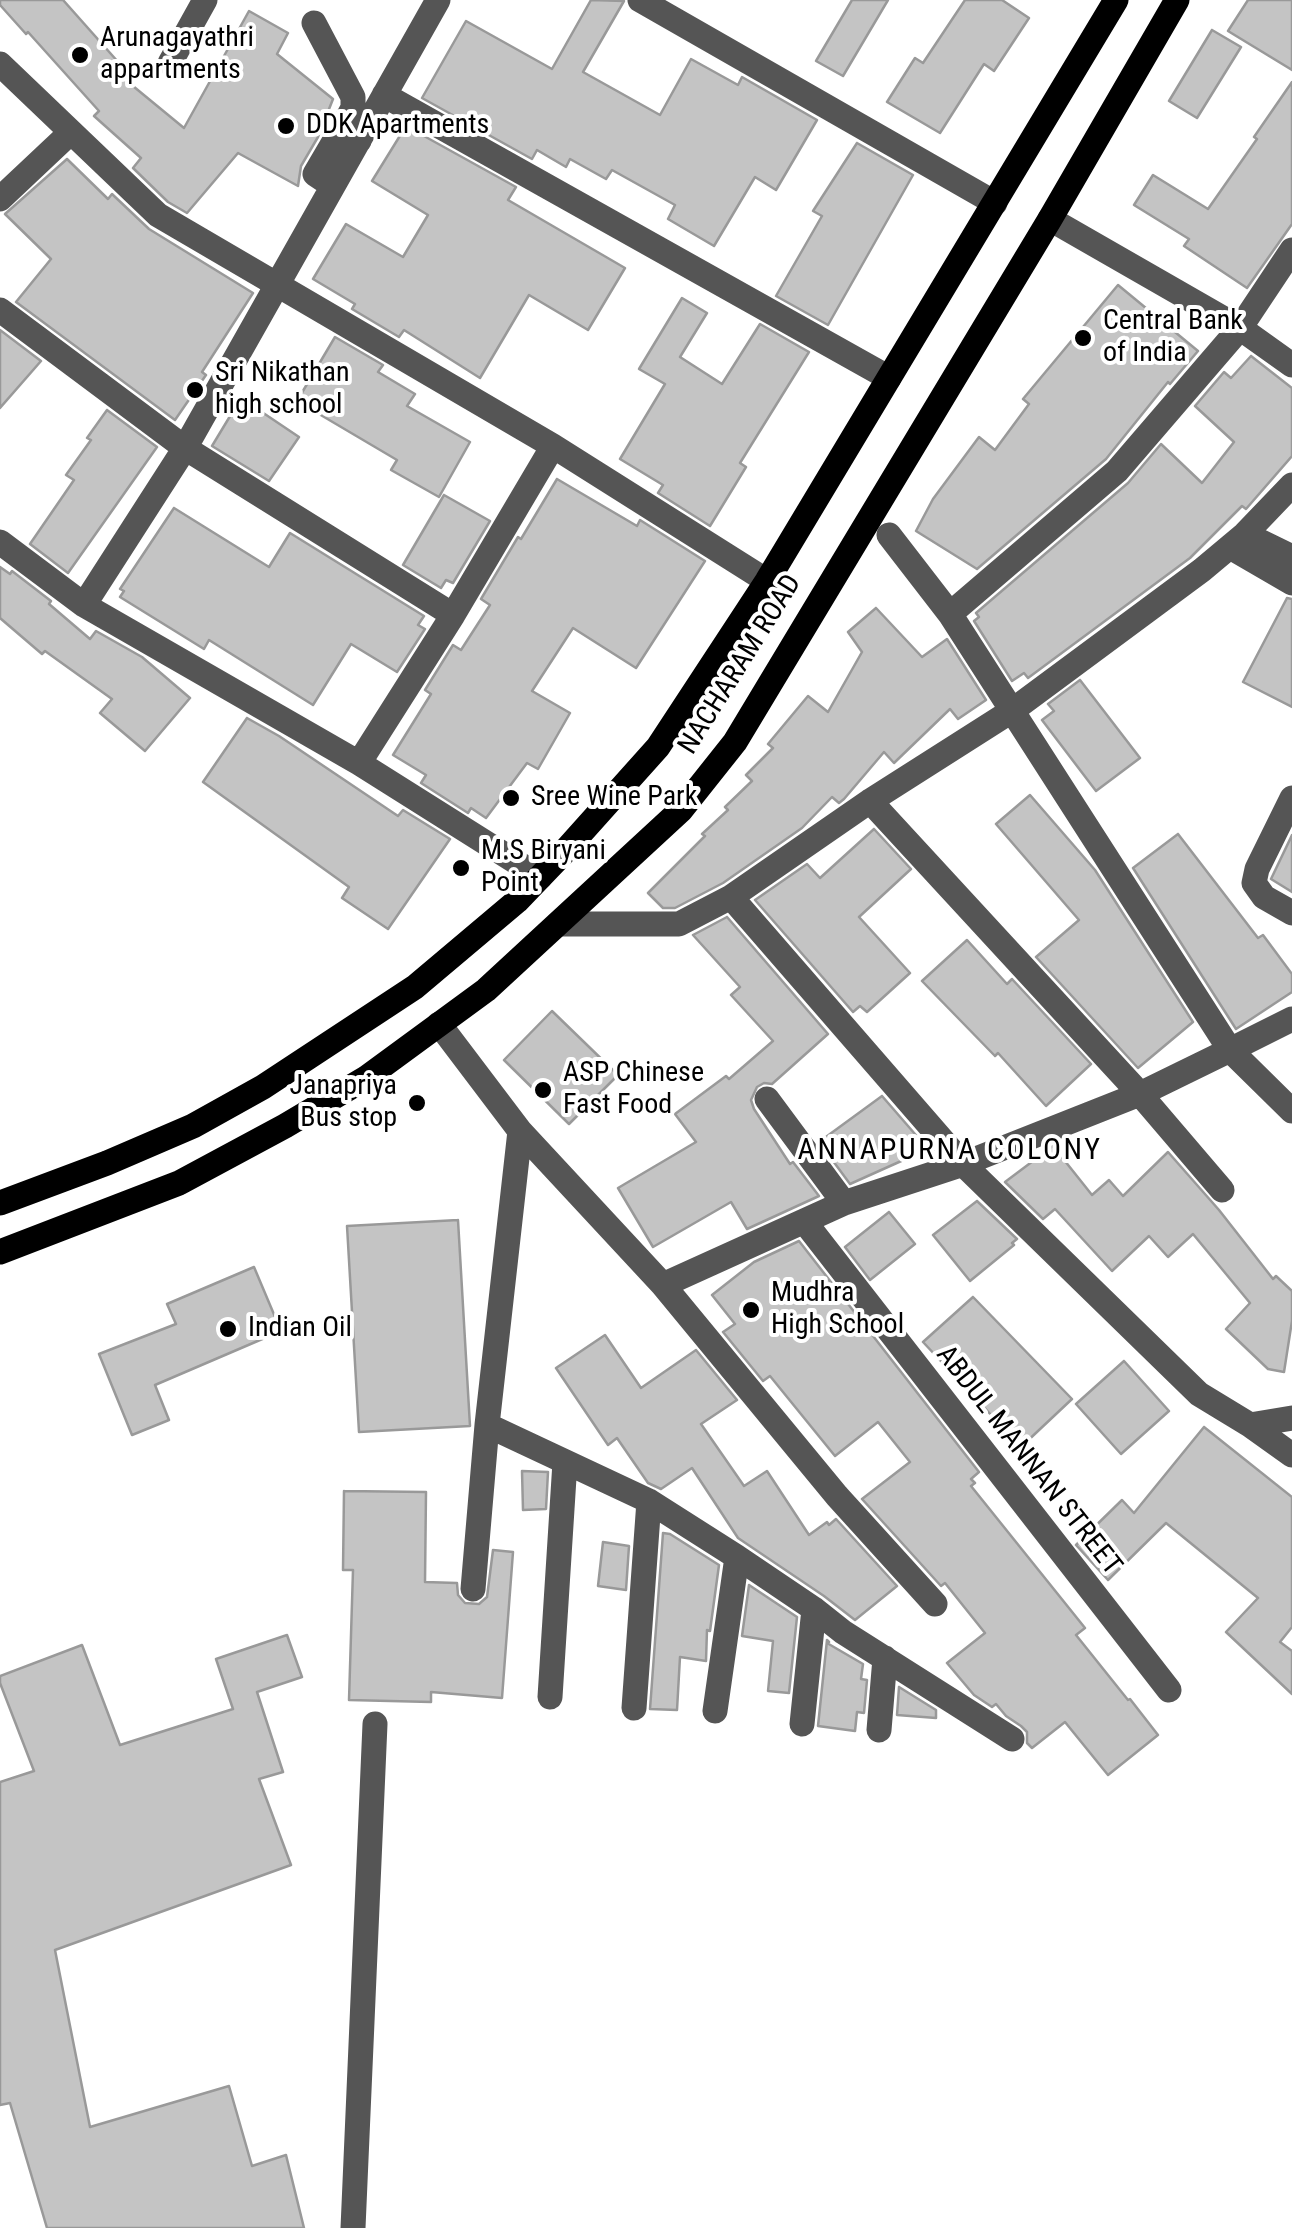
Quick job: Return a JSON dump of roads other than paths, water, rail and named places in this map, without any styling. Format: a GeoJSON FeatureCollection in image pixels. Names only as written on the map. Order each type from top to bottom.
{"type":"FeatureCollection","features":[{"type":"Feature","properties":{"kind":"main road","name":"NACHARAM ROAD"},"geometry":{"type":"LineString","coordinates":[[0,1203],[107,1164],[193,1126],[264,1087],[415,987],[540,877],[658,747],[767,581],[1116,0]]}},
{"type":"Feature","properties":{"kind":"main road","name":"NACHARAM ROAD"},"geometry":{"type":"LineString","coordinates":[[0,1252],[179,1183],[366,1078],[486,990],[681,810],[735,742],[942,401],[1177,0]]}},
{"type":"Feature","properties":{"kind":"street"},"geometry":{"type":"LineString","coordinates":[[170,63],[205,0]]}},
{"type":"Feature","properties":{"kind":"street"},"geometry":{"type":"LineString","coordinates":[[350,134],[384,94],[438,0]]}},
{"type":"Feature","properties":{"kind":"street"},"geometry":{"type":"LineString","coordinates":[[640,0],[995,204]]}},
{"type":"Feature","properties":{"kind":"street"},"geometry":{"type":"LineString","coordinates":[[84,605],[185,448],[333,186],[350,134],[353,97],[314,23]]}},
{"type":"Feature","properties":{"kind":"street"},"geometry":{"type":"LineString","coordinates":[[0,64],[158,215],[553,446],[767,581]]}},
{"type":"Feature","properties":{"kind":"street"},"geometry":{"type":"LineString","coordinates":[[384,94],[889,378]]}},
{"type":"Feature","properties":{"kind":"street"},"geometry":{"type":"LineString","coordinates":[[0,199],[70,133]]}},
{"type":"Feature","properties":{"kind":"street"},"geometry":{"type":"LineString","coordinates":[[1050,219],[1240,328],[1292,365]]}},
{"type":"Feature","properties":{"kind":"street"},"geometry":{"type":"LineString","coordinates":[[950,614],[1117,471],[1240,328],[1292,250]]}},
{"type":"Feature","properties":{"kind":"street"},"geometry":{"type":"LineString","coordinates":[[0,310],[185,448],[453,614]]}},
{"type":"Feature","properties":{"kind":"street"},"geometry":{"type":"LineString","coordinates":[[359,763],[553,446]]}},
{"type":"Feature","properties":{"kind":"street"},"geometry":{"type":"LineString","coordinates":[[558,924],[679,924],[731,897],[870,801],[1013,710],[1202,570],[1292,485]]}},
{"type":"Feature","properties":{"kind":"street"},"geometry":{"type":"LineString","coordinates":[[890,535],[950,614],[1230,1050],[1292,1111]]}},
{"type":"Feature","properties":{"kind":"street"},"geometry":{"type":"LineString","coordinates":[[1238,540],[1292,558]]}},
{"type":"Feature","properties":{"kind":"street"},"geometry":{"type":"LineString","coordinates":[[1238,540],[1292,583]]}},
{"type":"Feature","properties":{"kind":"street"},"geometry":{"type":"LineString","coordinates":[[0,542],[84,605],[359,763],[540,877]]}},
{"type":"Feature","properties":{"kind":"street"},"geometry":{"type":"LineString","coordinates":[[1292,798],[1254,883],[1264,897],[1292,913]]}},
{"type":"Feature","properties":{"kind":"street"},"geometry":{"type":"LineString","coordinates":[[870,801],[1140,1094],[1222,1190]]}},
{"type":"Feature","properties":{"kind":"street"},"geometry":{"type":"LineString","coordinates":[[731,897],[963,1164],[1199,1394],[1292,1455]]}},
{"type":"Feature","properties":{"kind":"street"},"geometry":{"type":"LineString","coordinates":[[663,1285],[844,1203],[963,1164],[1140,1094],[1292,1019]]}},
{"type":"Feature","properties":{"kind":"street"},"geometry":{"type":"LineString","coordinates":[[439,1024],[520,1131],[663,1285],[837,1496],[935,1604]]}},
{"type":"Feature","properties":{"kind":"street"},"geometry":{"type":"LineString","coordinates":[[767,1098],[844,1203]]}},
{"type":"Feature","properties":{"kind":"street"},"geometry":{"type":"LineString","coordinates":[[473,1590],[520,1131]]}},
{"type":"Feature","properties":{"kind":"street","name":"ABDUL MANNAN STREET"},"geometry":{"type":"LineString","coordinates":[[804,1220],[1168,1690]]}},
{"type":"Feature","properties":{"kind":"street"},"geometry":{"type":"LineString","coordinates":[[1250,1425],[1292,1418]]}},
{"type":"Feature","properties":{"kind":"street"},"geometry":{"type":"LineString","coordinates":[[487,1426],[650,1502],[737,1556],[843,1632],[1012,1739]]}},
{"type":"Feature","properties":{"kind":"street"},"geometry":{"type":"LineString","coordinates":[[550,1697],[565,1462]]}},
{"type":"Feature","properties":{"kind":"street"},"geometry":{"type":"LineString","coordinates":[[634,1708],[650,1502]]}},
{"type":"Feature","properties":{"kind":"street"},"geometry":{"type":"LineString","coordinates":[[714,1712],[737,1556]]}},
{"type":"Feature","properties":{"kind":"street"},"geometry":{"type":"LineString","coordinates":[[802,1724],[814,1608]]}},
{"type":"Feature","properties":{"kind":"street"},"geometry":{"type":"LineString","coordinates":[[879,1730],[885,1658]]}},
{"type":"Feature","properties":{"kind":"street"},"geometry":{"type":"LineString","coordinates":[[353,2228],[376,1724]]}},
{"type":"Feature","properties":{"kind":"place","name":"Arunagayathri appartments"},"geometry":{"type":"Point","coordinates":[80,55]}},
{"type":"Feature","properties":{"kind":"place","name":"DDK Apartments"},"geometry":{"type":"Point","coordinates":[286,126]}},
{"type":"Feature","properties":{"kind":"place","name":"Central Bank of India"},"geometry":{"type":"Point","coordinates":[1083,338]}},
{"type":"Feature","properties":{"kind":"place","name":"Sri Nikathan high school"},"geometry":{"type":"Point","coordinates":[195,390]}},
{"type":"Feature","properties":{"kind":"place","name":"Sree Wine Park"},"geometry":{"type":"Point","coordinates":[511,798]}},
{"type":"Feature","properties":{"kind":"place","name":"M.S Biryani Point"},"geometry":{"type":"Point","coordinates":[461,868]}},
{"type":"Feature","properties":{"kind":"place","name":"ASP Chinese Fast Food"},"geometry":{"type":"Point","coordinates":[543,1090]}},
{"type":"Feature","properties":{"kind":"place","name":"Janapriya Bus stop"},"geometry":{"type":"Point","coordinates":[417,1103]}},
{"type":"Feature","properties":{"kind":"place","name":"Mudhra High School"},"geometry":{"type":"Point","coordinates":[751,1310]}},
{"type":"Feature","properties":{"kind":"place","name":"Indian Oil"},"geometry":{"type":"Point","coordinates":[228,1329]}},
{"type":"Feature","properties":{"kind":"district","name":"ANNAPURNA COLONY"},"geometry":{"type":"Point","coordinates":[950,1151]}}]}
